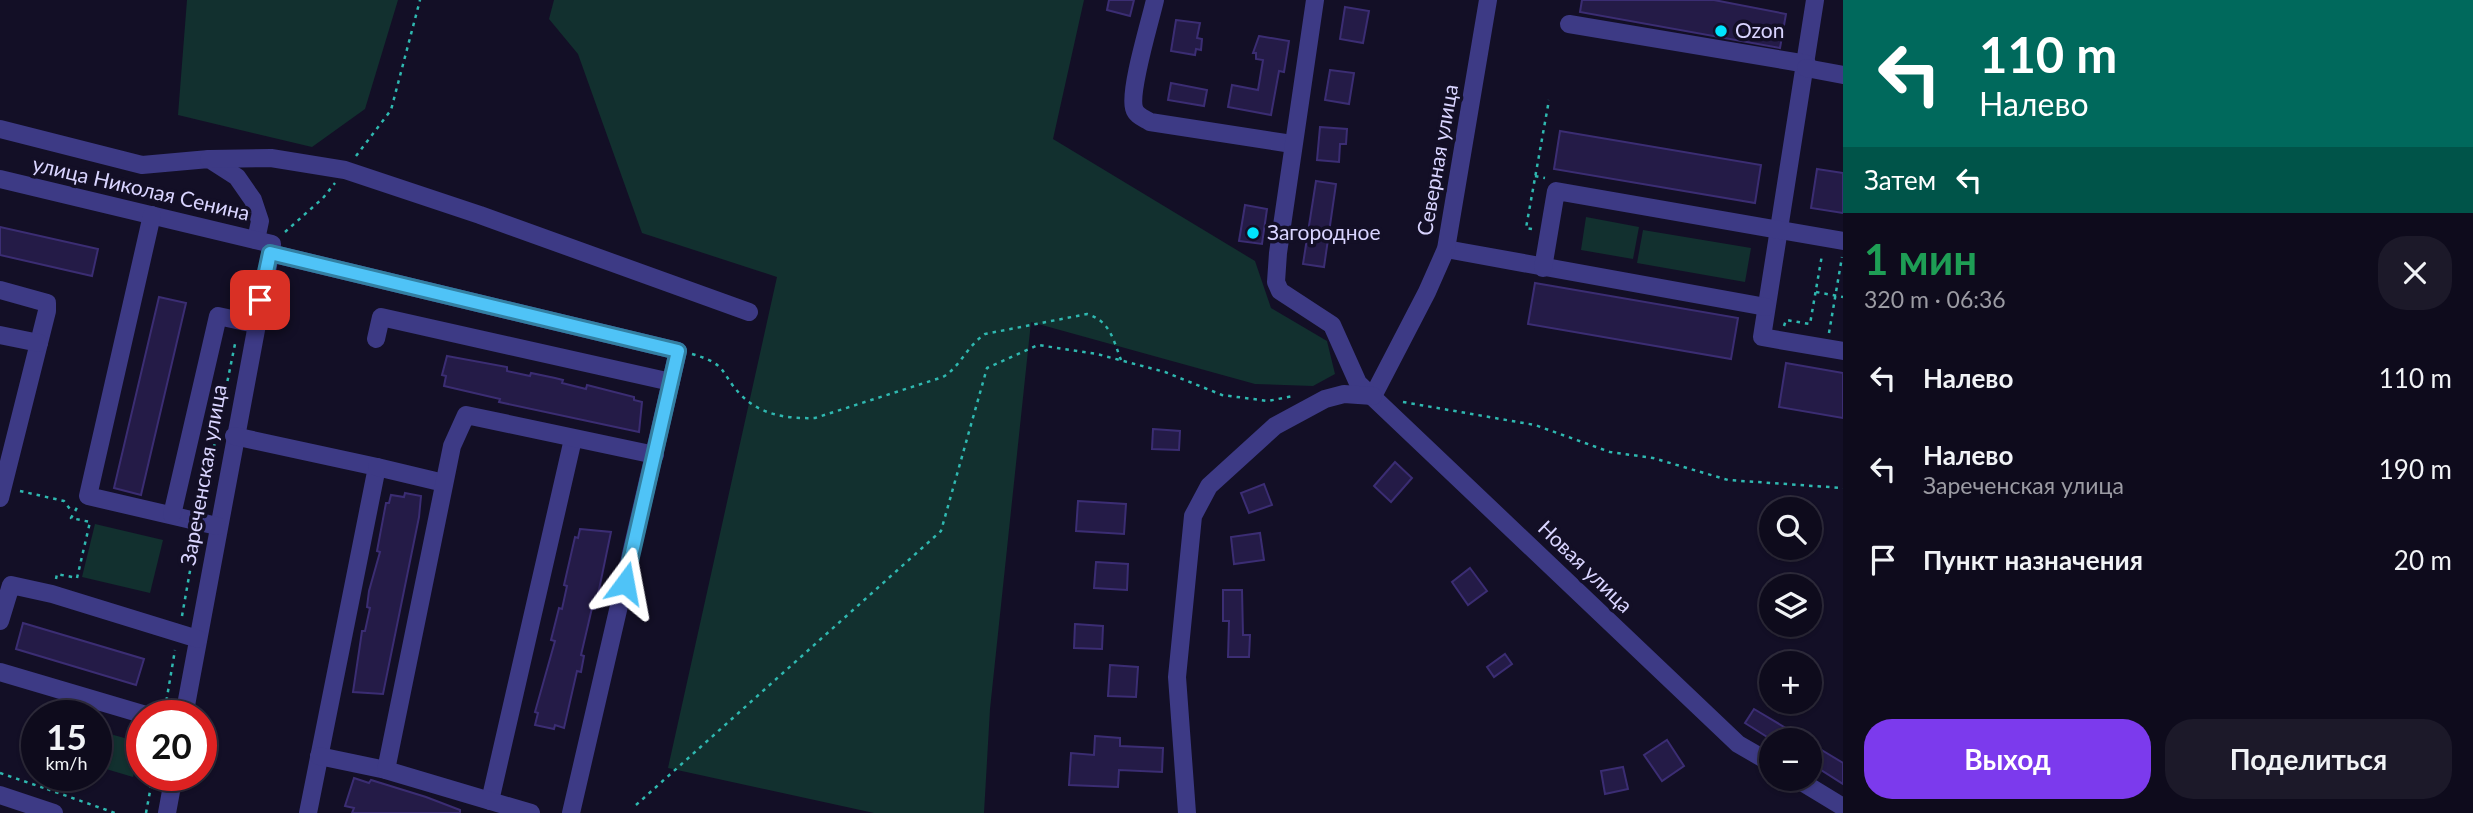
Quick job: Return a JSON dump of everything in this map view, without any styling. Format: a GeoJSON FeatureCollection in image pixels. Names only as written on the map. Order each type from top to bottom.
{"type":"FeatureCollection","features":[{"type":"Feature","properties":{"kind":"street"},"geometry":{"type":"LineString","coordinates":[[1155,0],[1135,88],[1133,106],[1137,114],[1150,122],[1292,144]]}},
{"type":"Feature","properties":{"kind":"street","name":"Новая улица"},"geometry":{"type":"LineString","coordinates":[[1315,0],[1292,144],[1276,282],[1290,301],[1332,325],[1358,383],[1738,744],[1759,756]]}},
{"type":"Feature","properties":{"kind":"street","name":"Северная улица"},"geometry":{"type":"LineString","coordinates":[[1373,396],[1427,292],[1446,248],[1488,0]]}},
{"type":"Feature","properties":{"kind":"street"},"geometry":{"type":"LineString","coordinates":[[1815,0],[1762,337],[1835,349]]}},
{"type":"Feature","properties":{"kind":"street"},"geometry":{"type":"LineString","coordinates":[[1569,24],[1843,75]]}},
{"type":"Feature","properties":{"kind":"street"},"geometry":{"type":"LineString","coordinates":[[0,129],[142,165],[209,159],[271,158],[345,170],[480,215],[749,312]]}},
{"type":"Feature","properties":{"kind":"street","name":"Зареченская улица"},"geometry":{"type":"LineString","coordinates":[[187,700],[234,436],[248,322],[266,246],[253,200],[237,177],[209,159]]}},
{"type":"Feature","properties":{"kind":"street","name":"улица Николая Сенина"},"geometry":{"type":"LineString","coordinates":[[0,179],[152,215],[678,351]]}},
{"type":"Feature","properties":{"kind":"street"},"geometry":{"type":"LineString","coordinates":[[1543,268],[1556,191],[1843,241]]}},
{"type":"Feature","properties":{"kind":"street"},"geometry":{"type":"LineString","coordinates":[[152,215],[88,496],[218,526]]}},
{"type":"Feature","properties":{"kind":"street"},"geometry":{"type":"LineString","coordinates":[[1446,248],[1766,307]]}},
{"type":"Feature","properties":{"kind":"street"},"geometry":{"type":"LineString","coordinates":[[0,290],[47,303],[1,492]]}},
{"type":"Feature","properties":{"kind":"street"},"geometry":{"type":"LineString","coordinates":[[172,516],[218,316],[248,322]]}},
{"type":"Feature","properties":{"kind":"street"},"geometry":{"type":"LineString","coordinates":[[376,339],[381,317],[671,382]]}},
{"type":"Feature","properties":{"kind":"street"},"geometry":{"type":"LineString","coordinates":[[0,335],[39,343]]}},
{"type":"Feature","properties":{"kind":"street"},"geometry":{"type":"LineString","coordinates":[[571,813],[678,351]]}},
{"type":"Feature","properties":{"kind":"street"},"geometry":{"type":"LineString","coordinates":[[1187,813],[1177,677],[1193,516],[1209,486],[1275,426],[1325,399],[1344,394],[1373,396]]}},
{"type":"Feature","properties":{"kind":"street"},"geometry":{"type":"LineString","coordinates":[[386,770],[452,446],[466,415],[654,455]]}},
{"type":"Feature","properties":{"kind":"street"},"geometry":{"type":"LineString","coordinates":[[234,436],[444,483]]}},
{"type":"Feature","properties":{"kind":"street"},"geometry":{"type":"LineString","coordinates":[[490,801],[573,439]]}},
{"type":"Feature","properties":{"kind":"street"},"geometry":{"type":"LineString","coordinates":[[308,813],[377,467]]}},
{"type":"Feature","properties":{"kind":"street"},"geometry":{"type":"LineString","coordinates":[[0,621],[11,585],[52,594],[198,639]]}},
{"type":"Feature","properties":{"kind":"street"},"geometry":{"type":"LineString","coordinates":[[0,672],[126,709]]}},
{"type":"Feature","properties":{"kind":"street"},"geometry":{"type":"LineString","coordinates":[[319,756],[386,770],[531,813]]}},
{"type":"Feature","properties":{"kind":"street"},"geometry":{"type":"LineString","coordinates":[[167,813],[171,791]]}},
{"type":"Feature","properties":{"kind":"street"},"geometry":{"type":"LineString","coordinates":[[1817,791],[1843,807]]}},
{"type":"Feature","properties":{"kind":"street"},"geometry":{"type":"LineString","coordinates":[[0,795],[54,813]]}},
{"type":"Feature","properties":{"kind":"path"},"geometry":{"type":"LineString","coordinates":[[266,246],[323,198],[391,110],[420,0]]}},
{"type":"Feature","properties":{"kind":"path"},"geometry":{"type":"LineString","coordinates":[[1549,100],[1525,228],[1549,232]]}},
{"type":"Feature","properties":{"kind":"path"},"geometry":{"type":"LineString","coordinates":[[1535,176],[1548,178]]}},
{"type":"Feature","properties":{"kind":"path"},"geometry":{"type":"LineString","coordinates":[[1782,340],[1786,320],[1810,324],[1822,254],[1842,257],[1835,296],[1835,349]]}},
{"type":"Feature","properties":{"kind":"path"},"geometry":{"type":"LineString","coordinates":[[1816,292],[1843,297]]}},
{"type":"Feature","properties":{"kind":"path"},"geometry":{"type":"LineString","coordinates":[[678,351],[709,359],[722,367],[740,395],[762,410],[795,418],[815,418],[943,377],[953,372],[973,342],[985,334],[1087,314],[1099,318],[1110,331],[1121,360]]}},
{"type":"Feature","properties":{"kind":"path"},"geometry":{"type":"LineString","coordinates":[[166,700],[199,522],[248,322]]}},
{"type":"Feature","properties":{"kind":"path"},"geometry":{"type":"LineString","coordinates":[[636,805],[941,531],[987,368],[1038,345],[1121,360],[1165,372],[1222,395],[1268,401],[1300,395],[1325,399]]}},
{"type":"Feature","properties":{"kind":"path"},"geometry":{"type":"LineString","coordinates":[[1373,396],[1535,425],[1611,452],[1653,458],[1728,480],[1843,488]]}},
{"type":"Feature","properties":{"kind":"path"},"geometry":{"type":"LineString","coordinates":[[1,492],[64,501],[72,512]]}},
{"type":"Feature","properties":{"kind":"path"},"geometry":{"type":"LineString","coordinates":[[52,594],[57,574],[77,578],[90,522],[71,518],[72,512],[88,496]]}},
{"type":"Feature","properties":{"kind":"path"},"geometry":{"type":"LineString","coordinates":[[0,773],[21,780]]}},
{"type":"Feature","properties":{"kind":"path"},"geometry":{"type":"LineString","coordinates":[[53,791],[115,813]]}},
{"type":"Feature","properties":{"kind":"path"},"geometry":{"type":"LineString","coordinates":[[146,813],[150,791]]}},
{"type":"Feature","properties":{"kind":"green space"},"geometry":{"type":"Polygon","coordinates":[[[187,0],[398,0],[365,109],[312,147],[178,115],[187,0]]]}},
{"type":"Feature","properties":{"kind":"green space"},"geometry":{"type":"Polygon","coordinates":[[[554,0],[1084,0],[1053,139],[1255,261],[1271,308],[1327,341],[1335,374],[1313,386],[1255,384],[1031,322],[990,709],[984,813],[874,813],[668,768],[777,277],[642,233],[578,54],[549,19],[554,0]]]}},
{"type":"Feature","properties":{"kind":"green space"},"geometry":{"type":"Polygon","coordinates":[[[1586,217],[1639,227],[1633,259],[1581,250],[1586,217]]]}},
{"type":"Feature","properties":{"kind":"green space"},"geometry":{"type":"Polygon","coordinates":[[[1643,230],[1751,248],[1745,282],[1637,263],[1643,230]]]}},
{"type":"Feature","properties":{"kind":"green space"},"geometry":{"type":"Polygon","coordinates":[[[95,524],[163,540],[150,593],[82,577],[95,524]]]}},
{"type":"Feature","properties":{"kind":"green space"},"geometry":{"type":"Polygon","coordinates":[[[112,735],[126,738],[126,775],[112,771],[112,735]]]}},
{"type":"Feature","properties":{"kind":"building"},"geometry":{"type":"Polygon","coordinates":[[[1109,0],[1134,0],[1130,16],[1107,10],[1109,0]]]}},
{"type":"Feature","properties":{"kind":"building"},"geometry":{"type":"Polygon","coordinates":[[[1582,0],[1714,0],[1786,14],[1780,48],[1580,12],[1582,0]]]}},
{"type":"Feature","properties":{"kind":"building"},"geometry":{"type":"Polygon","coordinates":[[[1345,7],[1369,11],[1363,43],[1340,39],[1345,7]]]}},
{"type":"Feature","properties":{"kind":"building"},"geometry":{"type":"Polygon","coordinates":[[[1176,20],[1200,23],[1197,38],[1202,39],[1201,50],[1196,49],[1195,55],[1171,51],[1176,20]]]}},
{"type":"Feature","properties":{"kind":"building"},"geometry":{"type":"Polygon","coordinates":[[[1259,36],[1289,41],[1284,72],[1279,71],[1271,115],[1228,107],[1232,85],[1258,90],[1263,60],[1256,59],[1256,53],[1253,53],[1259,36]]]}},
{"type":"Feature","properties":{"kind":"building"},"geometry":{"type":"Polygon","coordinates":[[[1330,70],[1354,73],[1349,104],[1325,100],[1330,70]]]}},
{"type":"Feature","properties":{"kind":"building"},"geometry":{"type":"Polygon","coordinates":[[[1171,83],[1207,90],[1204,106],[1168,100],[1171,83]]]}},
{"type":"Feature","properties":{"kind":"building"},"geometry":{"type":"Polygon","coordinates":[[[1320,127],[1347,129],[1346,144],[1340,144],[1339,162],[1317,160],[1320,127]]]}},
{"type":"Feature","properties":{"kind":"building"},"geometry":{"type":"Polygon","coordinates":[[[1560,131],[1761,165],[1755,203],[1554,169],[1560,131]]]}},
{"type":"Feature","properties":{"kind":"building"},"geometry":{"type":"Polygon","coordinates":[[[1817,169],[1843,173],[1843,213],[1811,208],[1817,169]]]}},
{"type":"Feature","properties":{"kind":"building"},"geometry":{"type":"Polygon","coordinates":[[[1316,181],[1336,184],[1324,267],[1303,264],[1316,181]]]}},
{"type":"Feature","properties":{"kind":"building"},"geometry":{"type":"Polygon","coordinates":[[[1245,205],[1267,209],[1262,244],[1239,241],[1245,205]]]}},
{"type":"Feature","properties":{"kind":"building"},"geometry":{"type":"Polygon","coordinates":[[[0,227],[98,249],[92,276],[0,255],[0,227]]]}},
{"type":"Feature","properties":{"kind":"building"},"geometry":{"type":"Polygon","coordinates":[[[1535,283],[1738,318],[1731,359],[1528,324],[1535,283]]]}},
{"type":"Feature","properties":{"kind":"building"},"geometry":{"type":"Polygon","coordinates":[[[159,297],[186,303],[141,495],[114,488],[159,297]]]}},
{"type":"Feature","properties":{"kind":"building"},"geometry":{"type":"Polygon","coordinates":[[[447,356],[507,367],[507,371],[530,376],[531,373],[555,378],[563,380],[562,383],[586,389],[587,385],[634,397],[634,400],[642,402],[639,432],[499,402],[500,399],[444,386],[446,376],[442,375],[447,356]]]}},
{"type":"Feature","properties":{"kind":"building"},"geometry":{"type":"Polygon","coordinates":[[[1786,363],[1843,373],[1843,418],[1779,407],[1786,363]]]}},
{"type":"Feature","properties":{"kind":"building"},"geometry":{"type":"Polygon","coordinates":[[[1153,429],[1180,431],[1179,450],[1152,449],[1153,429]]]}},
{"type":"Feature","properties":{"kind":"building"},"geometry":{"type":"Polygon","coordinates":[[[1395,462],[1412,478],[1391,502],[1374,486],[1395,462]]]}},
{"type":"Feature","properties":{"kind":"building"},"geometry":{"type":"Polygon","coordinates":[[[1264,484],[1272,505],[1249,513],[1241,493],[1264,484]]]}},
{"type":"Feature","properties":{"kind":"building"},"geometry":{"type":"Polygon","coordinates":[[[405,493],[421,496],[419,517],[383,694],[353,692],[362,631],[365,631],[370,608],[367,607],[369,591],[380,552],[377,551],[386,503],[389,503],[391,495],[404,497],[405,493]]]}},
{"type":"Feature","properties":{"kind":"building"},"geometry":{"type":"Polygon","coordinates":[[[1078,501],[1126,504],[1124,534],[1076,531],[1078,501]]]}},
{"type":"Feature","properties":{"kind":"building"},"geometry":{"type":"Polygon","coordinates":[[[580,529],[611,532],[595,609],[592,608],[581,655],[584,656],[581,672],[577,671],[564,728],[555,725],[554,729],[535,725],[538,713],[535,712],[555,641],[551,640],[559,608],[562,609],[567,586],[564,585],[575,537],[578,538],[580,529]]]}},
{"type":"Feature","properties":{"kind":"building"},"geometry":{"type":"Polygon","coordinates":[[[1260,533],[1264,560],[1234,564],[1231,537],[1260,533]]]}},
{"type":"Feature","properties":{"kind":"building"},"geometry":{"type":"Polygon","coordinates":[[[1096,562],[1128,564],[1127,590],[1094,588],[1096,562]]]}},
{"type":"Feature","properties":{"kind":"building"},"geometry":{"type":"Polygon","coordinates":[[[1470,568],[1487,591],[1468,605],[1452,582],[1470,568]]]}},
{"type":"Feature","properties":{"kind":"building"},"geometry":{"type":"Polygon","coordinates":[[[1223,590],[1242,590],[1243,635],[1250,635],[1249,657],[1228,657],[1229,621],[1223,621],[1223,590]]]}},
{"type":"Feature","properties":{"kind":"building"},"geometry":{"type":"Polygon","coordinates":[[[23,623],[144,659],[136,685],[16,649],[23,623]]]}},
{"type":"Feature","properties":{"kind":"building"},"geometry":{"type":"Polygon","coordinates":[[[1075,624],[1103,626],[1102,649],[1074,648],[1075,624]]]}},
{"type":"Feature","properties":{"kind":"building"},"geometry":{"type":"Polygon","coordinates":[[[1505,654],[1512,664],[1494,677],[1487,667],[1505,654]]]}},
{"type":"Feature","properties":{"kind":"building"},"geometry":{"type":"Polygon","coordinates":[[[1110,665],[1138,667],[1136,697],[1108,696],[1110,665]]]}},
{"type":"Feature","properties":{"kind":"building"},"geometry":{"type":"Polygon","coordinates":[[[1754,709],[1786,728],[1759,728],[1759,732],[1745,723],[1754,709]]]}},
{"type":"Feature","properties":{"kind":"building"},"geometry":{"type":"Polygon","coordinates":[[[1095,736],[1120,738],[1120,746],[1163,748],[1162,772],[1119,770],[1118,787],[1069,785],[1071,753],[1094,755],[1095,736]]]}},
{"type":"Feature","properties":{"kind":"building"},"geometry":{"type":"Polygon","coordinates":[[[1667,740],[1684,766],[1662,781],[1644,755],[1667,740]]]}},
{"type":"Feature","properties":{"kind":"building"},"geometry":{"type":"Polygon","coordinates":[[[1822,750],[1843,763],[1843,784],[1822,771],[1822,750]]]}},
{"type":"Feature","properties":{"kind":"building"},"geometry":{"type":"Polygon","coordinates":[[[1623,767],[1628,789],[1605,794],[1601,771],[1623,767]]]}},
{"type":"Feature","properties":{"kind":"building"},"geometry":{"type":"Polygon","coordinates":[[[354,778],[369,783],[371,780],[426,797],[460,810],[460,813],[352,813],[354,808],[345,806],[354,778]]]}},
{"type":"Feature","properties":{"kind":"place","name":"Ozon"},"geometry":{"type":"Point","coordinates":[1721,31]}},
{"type":"Feature","properties":{"kind":"place","name":"Загородное"},"geometry":{"type":"Point","coordinates":[1253,233]}},
{"type":"Feature","properties":{"kind":"route"},"geometry":{"type":"LineString","coordinates":[[260,300],[270,253],[678,351],[625,583]]}}]}
